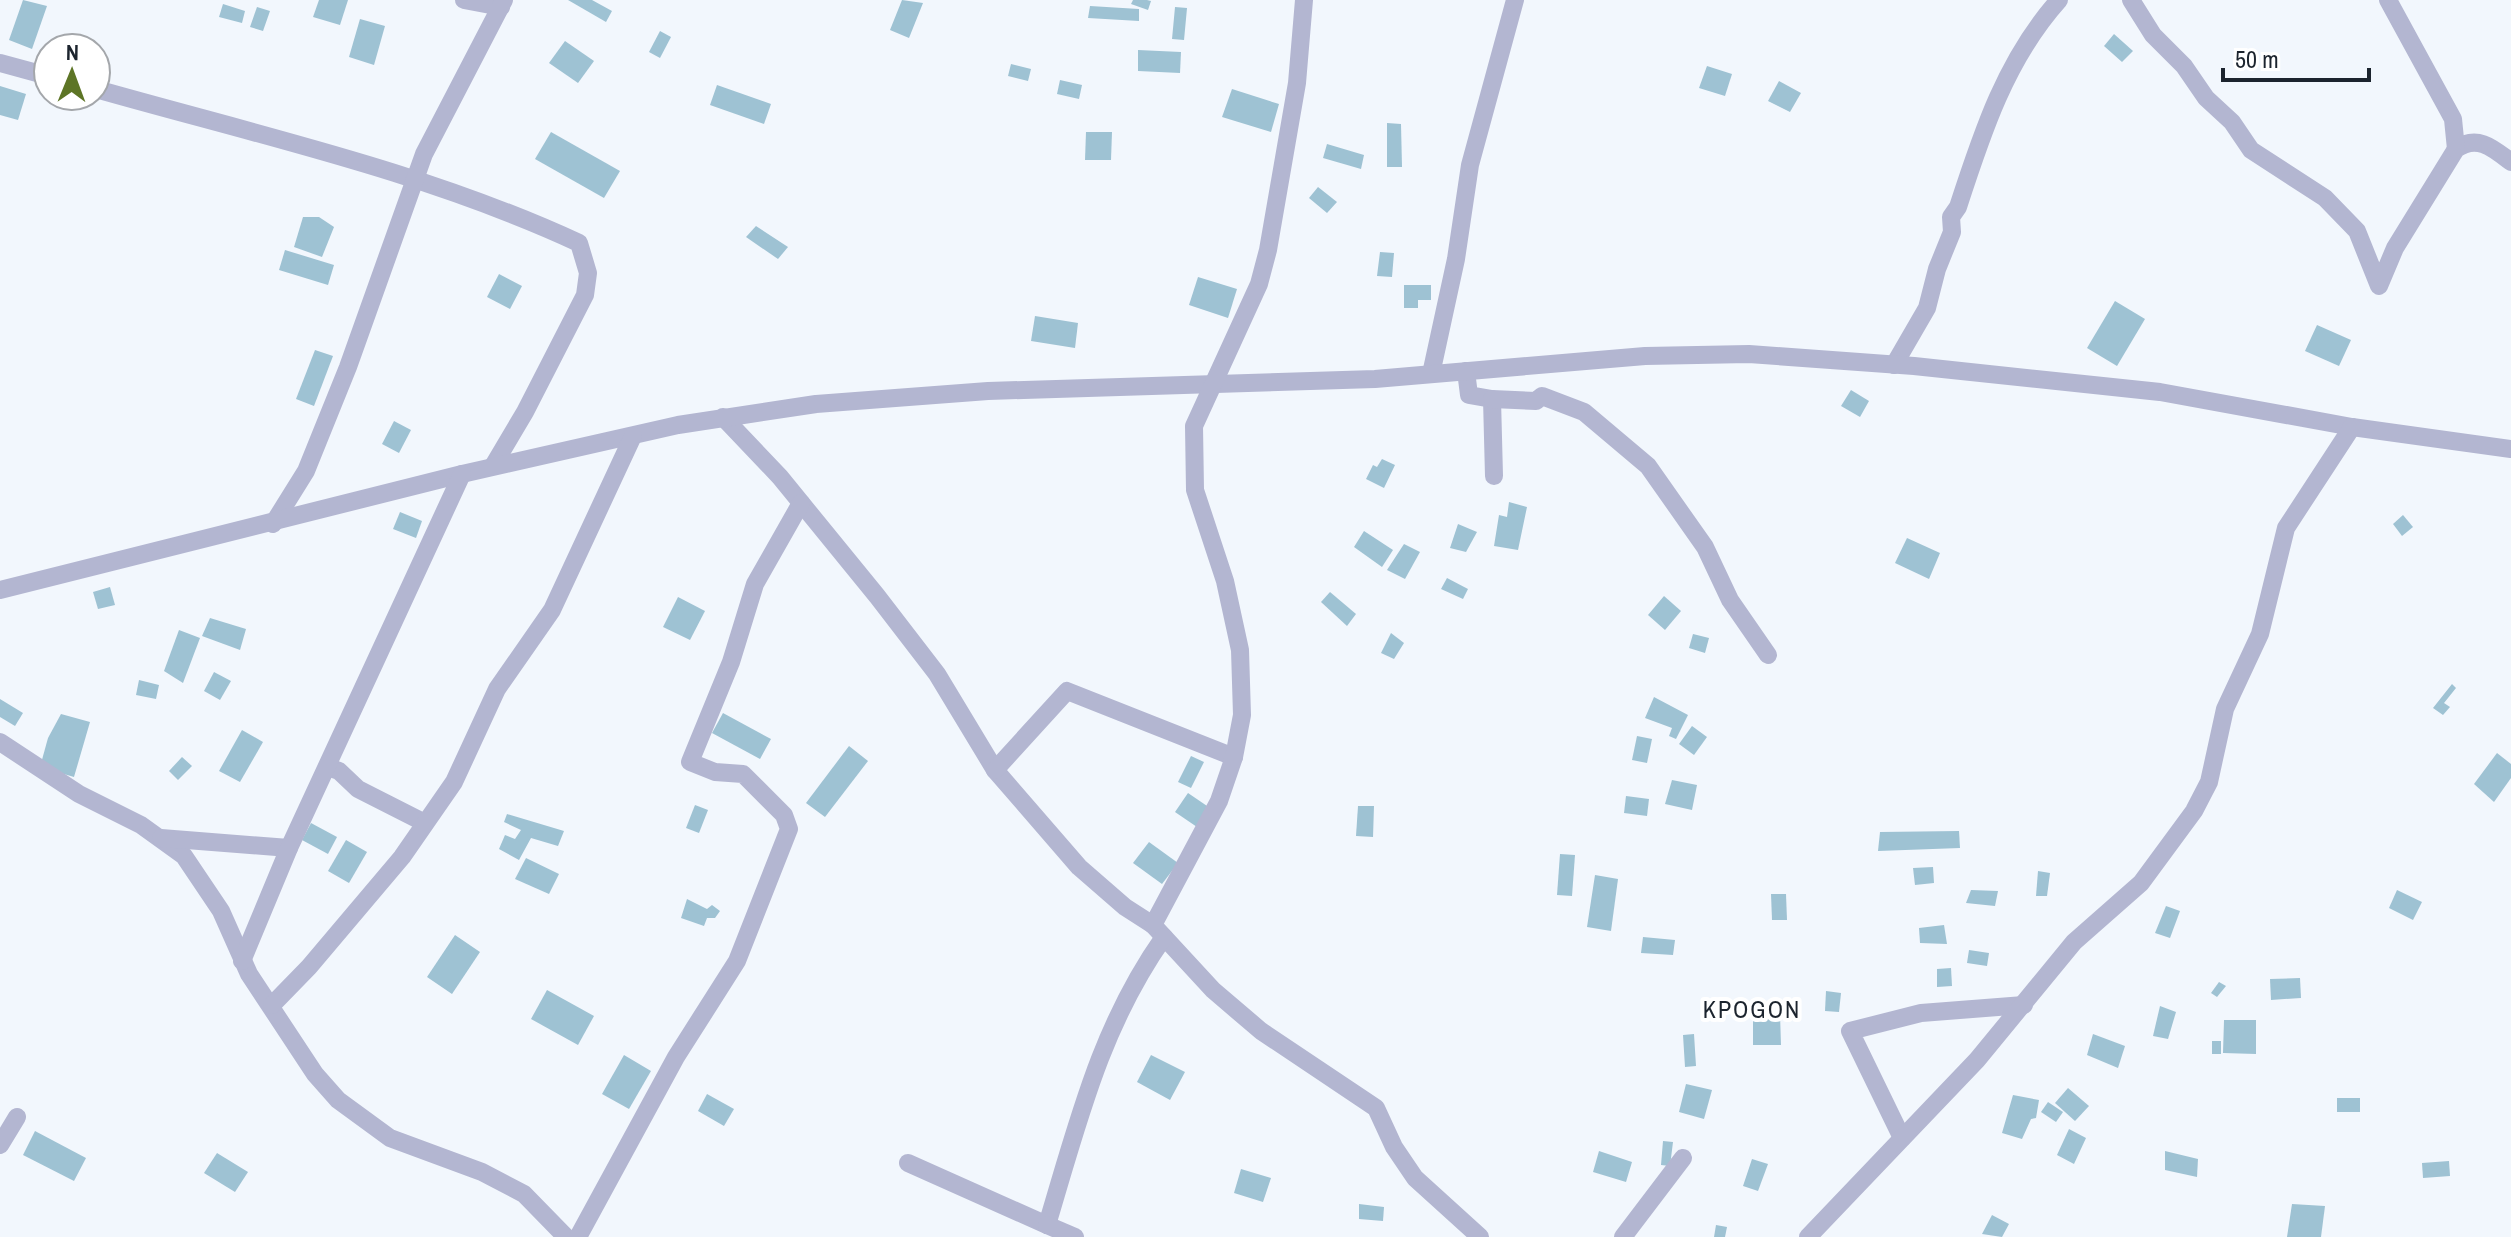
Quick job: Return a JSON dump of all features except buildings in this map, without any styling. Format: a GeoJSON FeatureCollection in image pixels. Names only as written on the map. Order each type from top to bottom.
{"type":"FeatureCollection","features":[{"type":"Feature","properties":{"kind":"street"},"geometry":{"type":"LineString","coordinates":[[273,524],[306,471],[348,367],[424,154],[503,3],[464,0]]}},
{"type":"Feature","properties":{"kind":"street"},"geometry":{"type":"LineString","coordinates":[[1047,1225],[1107,1038],[1219,801],[1234,757],[1242,715],[1240,650],[1225,581],[1195,490],[1192,457],[1194,426],[1259,284],[1268,250],[1297,83],[1304,0]]}},
{"type":"Feature","properties":{"kind":"street"},"geometry":{"type":"LineString","coordinates":[[1431,374],[1456,259],[1470,165],[1515,0]]}},
{"type":"Feature","properties":{"kind":"street"},"geometry":{"type":"LineString","coordinates":[[1894,365],[1927,308],[1937,269],[1952,232],[1951,217],[1958,207],[1986,124],[2018,56],[2059,0]]}},
{"type":"Feature","properties":{"kind":"street"},"geometry":{"type":"LineString","coordinates":[[2131,0],[2153,35],[2184,66],[2206,98],[2232,122],[2251,150],[2325,198],[2357,231],[2379,286],[2395,248],[2456,149],[2466,142],[2483,142],[2511,162]]}},
{"type":"Feature","properties":{"kind":"street"},"geometry":{"type":"LineString","coordinates":[[2388,0],[2453,119],[2456,149]]}},
{"type":"Feature","properties":{"kind":"street"},"geometry":{"type":"LineString","coordinates":[[0,63],[32,72]]}},
{"type":"Feature","properties":{"kind":"street"},"geometry":{"type":"LineString","coordinates":[[112,94],[415,179],[532,221],[579,243],[588,273],[585,295],[493,466]]}},
{"type":"Feature","properties":{"kind":"street"},"geometry":{"type":"LineString","coordinates":[[0,590],[273,524],[493,466],[723,417],[816,404],[988,391],[1213,385],[1431,374],[1645,356],[1749,354],[2160,392],[2352,427],[2511,449]]}},
{"type":"Feature","properties":{"kind":"street"},"geometry":{"type":"LineString","coordinates":[[1466,371],[1469,395],[1536,401],[1542,396],[1584,412],[1648,466],[1705,547],[1730,600],[1768,655]]}},
{"type":"Feature","properties":{"kind":"street"},"geometry":{"type":"LineString","coordinates":[[1492,399],[1494,476]]}},
{"type":"Feature","properties":{"kind":"street"},"geometry":{"type":"LineString","coordinates":[[723,417],[801,503],[937,674],[995,770],[1079,867],[1125,907],[1159,931],[1213,990],[1261,1031],[1376,1108],[1394,1147],[1415,1178],[1480,1237]]}},
{"type":"Feature","properties":{"kind":"street"},"geometry":{"type":"LineString","coordinates":[[1808,1237],[1977,1060],[2074,942],[2141,883],[2194,811],[2209,782],[2225,709],[2260,634],[2286,528],[2352,427]]}},
{"type":"Feature","properties":{"kind":"street"},"geometry":{"type":"LineString","coordinates":[[272,1005],[309,967],[402,857],[454,782],[497,689],[552,610],[633,436]]}},
{"type":"Feature","properties":{"kind":"street"},"geometry":{"type":"LineString","coordinates":[[242,961],[289,848],[462,474]]}},
{"type":"Feature","properties":{"kind":"street"},"geometry":{"type":"LineString","coordinates":[[578,1237],[676,1057],[737,961],[789,829],[784,815],[743,774],[715,772],[690,762],[731,662],[755,584],[801,503]]}},
{"type":"Feature","properties":{"kind":"street"},"geometry":{"type":"LineString","coordinates":[[995,770],[1067,691],[1234,757]]}},
{"type":"Feature","properties":{"kind":"street"},"geometry":{"type":"LineString","coordinates":[[0,742],[79,794],[161,838],[184,856],[207,887],[230,929],[242,961],[315,1074],[362,1119],[390,1138],[482,1172],[524,1194],[566,1237]]}},
{"type":"Feature","properties":{"kind":"street"},"geometry":{"type":"LineString","coordinates":[[328,767],[339,771],[358,789],[425,823]]}},
{"type":"Feature","properties":{"kind":"street"},"geometry":{"type":"LineString","coordinates":[[161,838],[289,848]]}},
{"type":"Feature","properties":{"kind":"street"},"geometry":{"type":"LineString","coordinates":[[1902,1138],[1850,1031],[1921,1013],[2024,1005]]}},
{"type":"Feature","properties":{"kind":"street"},"geometry":{"type":"LineString","coordinates":[[0,1145],[17,1117]]}},
{"type":"Feature","properties":{"kind":"street"},"geometry":{"type":"LineString","coordinates":[[1623,1237],[1683,1158]]}},
{"type":"Feature","properties":{"kind":"street"},"geometry":{"type":"LineString","coordinates":[[908,1163],[1075,1237]]}},
{"type":"Feature","properties":{"kind":"district","name":"KPOGON"},"geometry":{"type":"Point","coordinates":[1752,1010]}}]}
